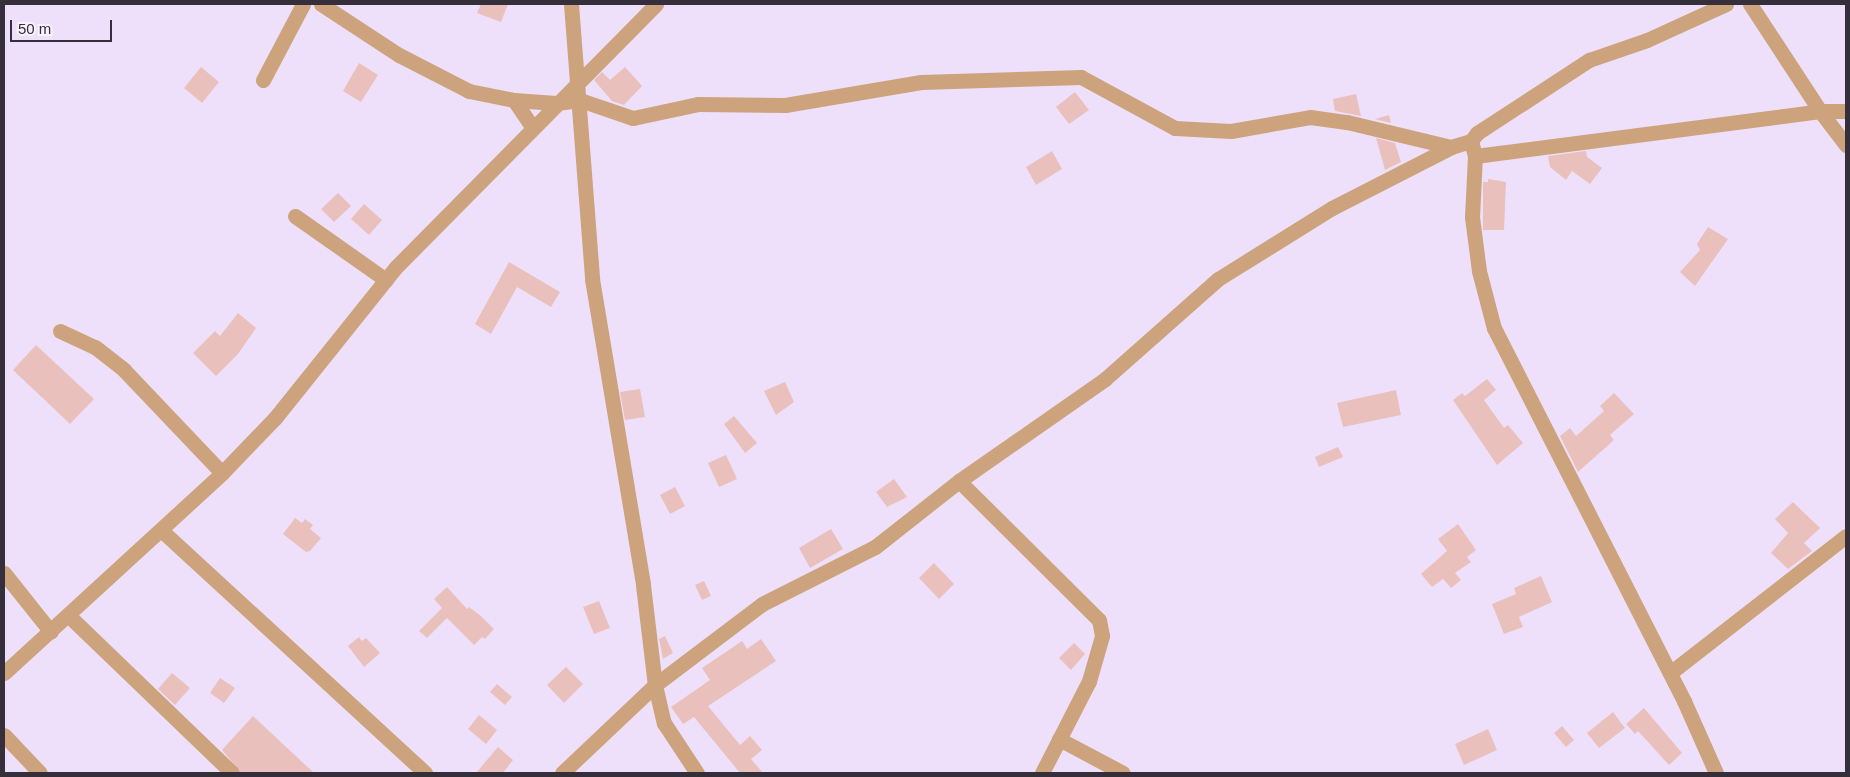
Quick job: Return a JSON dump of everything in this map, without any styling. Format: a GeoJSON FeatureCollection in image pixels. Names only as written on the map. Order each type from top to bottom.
{"type":"FeatureCollection","features":[{"type":"Feature","properties":{"kind":"street"},"geometry":{"type":"LineString","coordinates":[[264,80],[303,4]]}},
{"type":"Feature","properties":{"kind":"street"},"geometry":{"type":"LineString","coordinates":[[321,4],[399,55],[469,91],[514,100],[556,103],[580,100],[634,118],[698,104],[785,105],[922,82],[1081,77],[1175,128],[1231,131],[1310,117],[1347,122],[1406,139],[1473,149],[1820,111],[1846,111]]}},
{"type":"Feature","properties":{"kind":"street"},"geometry":{"type":"LineString","coordinates":[[571,4],[579,80],[592,279],[643,585],[655,685],[664,723],[697,773]]}},
{"type":"Feature","properties":{"kind":"street"},"geometry":{"type":"LineString","coordinates":[[4,673],[69,616],[222,473],[275,418],[386,280],[532,127],[656,4]]}},
{"type":"Feature","properties":{"kind":"street"},"geometry":{"type":"LineString","coordinates":[[1716,773],[1670,674],[1494,328],[1479,272],[1472,217],[1473,149],[1477,133],[1589,60],[1647,40],[1726,4]]}},
{"type":"Feature","properties":{"kind":"street"},"geometry":{"type":"LineString","coordinates":[[1750,4],[1820,111],[1846,145]]}},
{"type":"Feature","properties":{"kind":"street"},"geometry":{"type":"LineString","coordinates":[[514,100],[532,127]]}},
{"type":"Feature","properties":{"kind":"street"},"geometry":{"type":"LineString","coordinates":[[562,773],[655,685],[762,604],[875,547],[959,481],[1105,379],[1218,279],[1332,208],[1451,147]]}},
{"type":"Feature","properties":{"kind":"street"},"geometry":{"type":"LineString","coordinates":[[295,216],[386,280]]}},
{"type":"Feature","properties":{"kind":"street"},"geometry":{"type":"LineString","coordinates":[[60,331],[95,347],[124,370],[222,473]]}},
{"type":"Feature","properties":{"kind":"street"},"geometry":{"type":"LineString","coordinates":[[959,481],[1099,620],[1102,636],[1089,681],[1042,773]]}},
{"type":"Feature","properties":{"kind":"street"},"geometry":{"type":"LineString","coordinates":[[161,530],[425,773]]}},
{"type":"Feature","properties":{"kind":"street"},"geometry":{"type":"LineString","coordinates":[[1670,674],[1846,536]]}},
{"type":"Feature","properties":{"kind":"street"},"geometry":{"type":"LineString","coordinates":[[4,573],[51,632]]}},
{"type":"Feature","properties":{"kind":"street"},"geometry":{"type":"LineString","coordinates":[[69,616],[232,773]]}},
{"type":"Feature","properties":{"kind":"street"},"geometry":{"type":"LineString","coordinates":[[4,735],[40,773]]}},
{"type":"Feature","properties":{"kind":"street"},"geometry":{"type":"LineString","coordinates":[[1059,739],[1123,773]]}},
{"type":"Feature","properties":{"kind":"building"},"geometry":{"type":"Polygon","coordinates":[[[481,4],[508,4],[501,22],[477,13],[481,4]]]}},
{"type":"Feature","properties":{"kind":"building"},"geometry":{"type":"Polygon","coordinates":[[[359,63],[378,75],[361,102],[343,91],[359,63]]]}},
{"type":"Feature","properties":{"kind":"building"},"geometry":{"type":"Polygon","coordinates":[[[201,67],[219,82],[202,103],[184,88],[201,67]]]}},
{"type":"Feature","properties":{"kind":"building"},"geometry":{"type":"Polygon","coordinates":[[[625,67],[642,86],[624,105],[612,101],[594,80],[602,72],[610,80],[625,67]]]}},
{"type":"Feature","properties":{"kind":"building"},"geometry":{"type":"Polygon","coordinates":[[[1075,92],[1089,110],[1069,124],[1056,107],[1075,92]]]}},
{"type":"Feature","properties":{"kind":"building"},"geometry":{"type":"Polygon","coordinates":[[[1356,94],[1361,116],[1335,111],[1333,99],[1356,94]]]}},
{"type":"Feature","properties":{"kind":"building"},"geometry":{"type":"Polygon","coordinates":[[[1389,115],[1391,123],[1375,119],[1389,115]]]}},
{"type":"Feature","properties":{"kind":"building"},"geometry":{"type":"Polygon","coordinates":[[[1376,138],[1395,143],[1401,162],[1385,170],[1376,138]]]}},
{"type":"Feature","properties":{"kind":"building"},"geometry":{"type":"Polygon","coordinates":[[[1052,151],[1062,169],[1036,185],[1026,167],[1052,151]]]}},
{"type":"Feature","properties":{"kind":"building"},"geometry":{"type":"Polygon","coordinates":[[[1586,151],[1587,157],[1602,168],[1590,184],[1572,171],[1566,180],[1550,167],[1548,156],[1586,151]]]}},
{"type":"Feature","properties":{"kind":"building"},"geometry":{"type":"Polygon","coordinates":[[[1488,179],[1506,182],[1504,230],[1483,230],[1483,182],[1488,182],[1488,179]]]}},
{"type":"Feature","properties":{"kind":"building"},"geometry":{"type":"Polygon","coordinates":[[[338,193],[351,206],[334,222],[321,209],[338,193]]]}},
{"type":"Feature","properties":{"kind":"building"},"geometry":{"type":"Polygon","coordinates":[[[364,204],[382,220],[369,235],[351,219],[364,204]]]}},
{"type":"Feature","properties":{"kind":"building"},"geometry":{"type":"Polygon","coordinates":[[[1708,227],[1728,239],[1695,286],[1680,272],[1700,250],[1697,244],[1708,227]]]}},
{"type":"Feature","properties":{"kind":"building"},"geometry":{"type":"Polygon","coordinates":[[[509,262],[560,292],[551,307],[517,287],[491,334],[475,324],[509,262]]]}},
{"type":"Feature","properties":{"kind":"building"},"geometry":{"type":"Polygon","coordinates":[[[238,313],[256,328],[238,354],[216,376],[193,353],[215,331],[220,336],[238,313]]]}},
{"type":"Feature","properties":{"kind":"building"},"geometry":{"type":"Polygon","coordinates":[[[36,345],[94,399],[70,424],[13,370],[36,345]]]}},
{"type":"Feature","properties":{"kind":"building"},"geometry":{"type":"Polygon","coordinates":[[[1487,379],[1496,390],[1484,400],[1504,428],[1508,425],[1523,443],[1497,465],[1453,400],[1462,393],[1465,396],[1487,379]]]}},
{"type":"Feature","properties":{"kind":"building"},"geometry":{"type":"Polygon","coordinates":[[[785,382],[794,402],[776,415],[764,391],[785,382]]]}},
{"type":"Feature","properties":{"kind":"building"},"geometry":{"type":"Polygon","coordinates":[[[640,389],[645,417],[625,420],[620,392],[640,389]]]}},
{"type":"Feature","properties":{"kind":"building"},"geometry":{"type":"Polygon","coordinates":[[[1396,390],[1401,415],[1343,427],[1337,403],[1396,390]]]}},
{"type":"Feature","properties":{"kind":"building"},"geometry":{"type":"Polygon","coordinates":[[[1614,393],[1634,414],[1610,435],[1614,440],[1578,472],[1560,436],[1570,428],[1576,436],[1604,411],[1600,406],[1614,393]]]}},
{"type":"Feature","properties":{"kind":"building"},"geometry":{"type":"Polygon","coordinates":[[[734,416],[757,443],[745,453],[724,424],[734,416]]]}},
{"type":"Feature","properties":{"kind":"building"},"geometry":{"type":"Polygon","coordinates":[[[1338,447],[1343,457],[1319,467],[1315,457],[1338,447]]]}},
{"type":"Feature","properties":{"kind":"building"},"geometry":{"type":"Polygon","coordinates":[[[726,455],[737,479],[719,487],[708,463],[726,455]]]}},
{"type":"Feature","properties":{"kind":"building"},"geometry":{"type":"Polygon","coordinates":[[[894,479],[907,497],[887,507],[876,492],[894,479]]]}},
{"type":"Feature","properties":{"kind":"building"},"geometry":{"type":"Polygon","coordinates":[[[675,487],[685,506],[670,514],[660,495],[675,487]]]}},
{"type":"Feature","properties":{"kind":"building"},"geometry":{"type":"Polygon","coordinates":[[[1793,502],[1820,528],[1804,543],[1812,551],[1788,569],[1771,553],[1788,533],[1775,519],[1793,502]]]}},
{"type":"Feature","properties":{"kind":"building"},"geometry":{"type":"Polygon","coordinates":[[[295,518],[302,523],[305,519],[313,525],[310,529],[321,538],[310,551],[306,552],[283,534],[295,518]]]}},
{"type":"Feature","properties":{"kind":"building"},"geometry":{"type":"Polygon","coordinates":[[[1458,524],[1476,550],[1467,557],[1471,562],[1455,573],[1461,580],[1451,588],[1443,579],[1432,587],[1421,574],[1447,551],[1438,539],[1458,524]]]}},
{"type":"Feature","properties":{"kind":"building"},"geometry":{"type":"Polygon","coordinates":[[[831,529],[843,549],[810,568],[799,548],[831,529]]]}},
{"type":"Feature","properties":{"kind":"building"},"geometry":{"type":"Polygon","coordinates":[[[934,563],[954,584],[939,599],[919,578],[934,563]]]}},
{"type":"Feature","properties":{"kind":"building"},"geometry":{"type":"Polygon","coordinates":[[[1541,576],[1552,602],[1519,617],[1523,627],[1504,634],[1492,604],[1516,594],[1514,588],[1541,576]]]}},
{"type":"Feature","properties":{"kind":"building"},"geometry":{"type":"Polygon","coordinates":[[[704,581],[711,596],[702,600],[695,585],[704,581]]]}},
{"type":"Feature","properties":{"kind":"building"},"geometry":{"type":"Polygon","coordinates":[[[447,587],[467,609],[469,607],[494,629],[485,639],[482,637],[474,645],[447,618],[427,638],[419,631],[442,608],[434,599],[447,587]]]}},
{"type":"Feature","properties":{"kind":"building"},"geometry":{"type":"Polygon","coordinates":[[[599,601],[610,628],[594,634],[583,607],[599,601]]]}},
{"type":"Feature","properties":{"kind":"building"},"geometry":{"type":"Polygon","coordinates":[[[665,636],[673,653],[663,659],[659,639],[665,636]]]}},
{"type":"Feature","properties":{"kind":"building"},"geometry":{"type":"Polygon","coordinates":[[[359,637],[362,641],[366,638],[380,653],[364,667],[348,646],[359,637]]]}},
{"type":"Feature","properties":{"kind":"building"},"geometry":{"type":"Polygon","coordinates":[[[761,639],[776,661],[708,706],[740,745],[750,736],[762,750],[751,759],[763,773],[740,773],[694,717],[683,724],[671,707],[710,680],[702,668],[742,641],[747,649],[761,639]]]}},
{"type":"Feature","properties":{"kind":"building"},"geometry":{"type":"Polygon","coordinates":[[[1074,643],[1085,654],[1071,670],[1059,658],[1074,643]]]}},
{"type":"Feature","properties":{"kind":"building"},"geometry":{"type":"Polygon","coordinates":[[[566,667],[583,684],[564,703],[547,685],[566,667]]]}},
{"type":"Feature","properties":{"kind":"building"},"geometry":{"type":"Polygon","coordinates":[[[172,673],[190,688],[175,705],[158,689],[172,673]]]}},
{"type":"Feature","properties":{"kind":"building"},"geometry":{"type":"Polygon","coordinates":[[[220,678],[235,688],[224,703],[210,693],[220,678]]]}},
{"type":"Feature","properties":{"kind":"building"},"geometry":{"type":"Polygon","coordinates":[[[497,684],[512,697],[505,705],[490,692],[497,684]]]}},
{"type":"Feature","properties":{"kind":"building"},"geometry":{"type":"Polygon","coordinates":[[[1644,708],[1682,753],[1669,765],[1638,731],[1635,734],[1626,724],[1644,708]]]}},
{"type":"Feature","properties":{"kind":"building"},"geometry":{"type":"Polygon","coordinates":[[[1613,712],[1625,728],[1599,748],[1587,733],[1613,712]]]}},
{"type":"Feature","properties":{"kind":"building"},"geometry":{"type":"Polygon","coordinates":[[[479,715],[497,730],[486,744],[468,729],[479,715]]]}},
{"type":"Feature","properties":{"kind":"building"},"geometry":{"type":"Polygon","coordinates":[[[253,716],[314,773],[241,773],[222,750],[253,716]]]}},
{"type":"Feature","properties":{"kind":"building"},"geometry":{"type":"Polygon","coordinates":[[[1562,726],[1574,740],[1566,747],[1554,733],[1562,726]]]}},
{"type":"Feature","properties":{"kind":"building"},"geometry":{"type":"Polygon","coordinates":[[[1488,729],[1497,750],[1464,765],[1455,744],[1488,729]]]}},
{"type":"Feature","properties":{"kind":"building"},"geometry":{"type":"Polygon","coordinates":[[[498,747],[513,760],[503,773],[476,773],[498,747]]]}}]}
